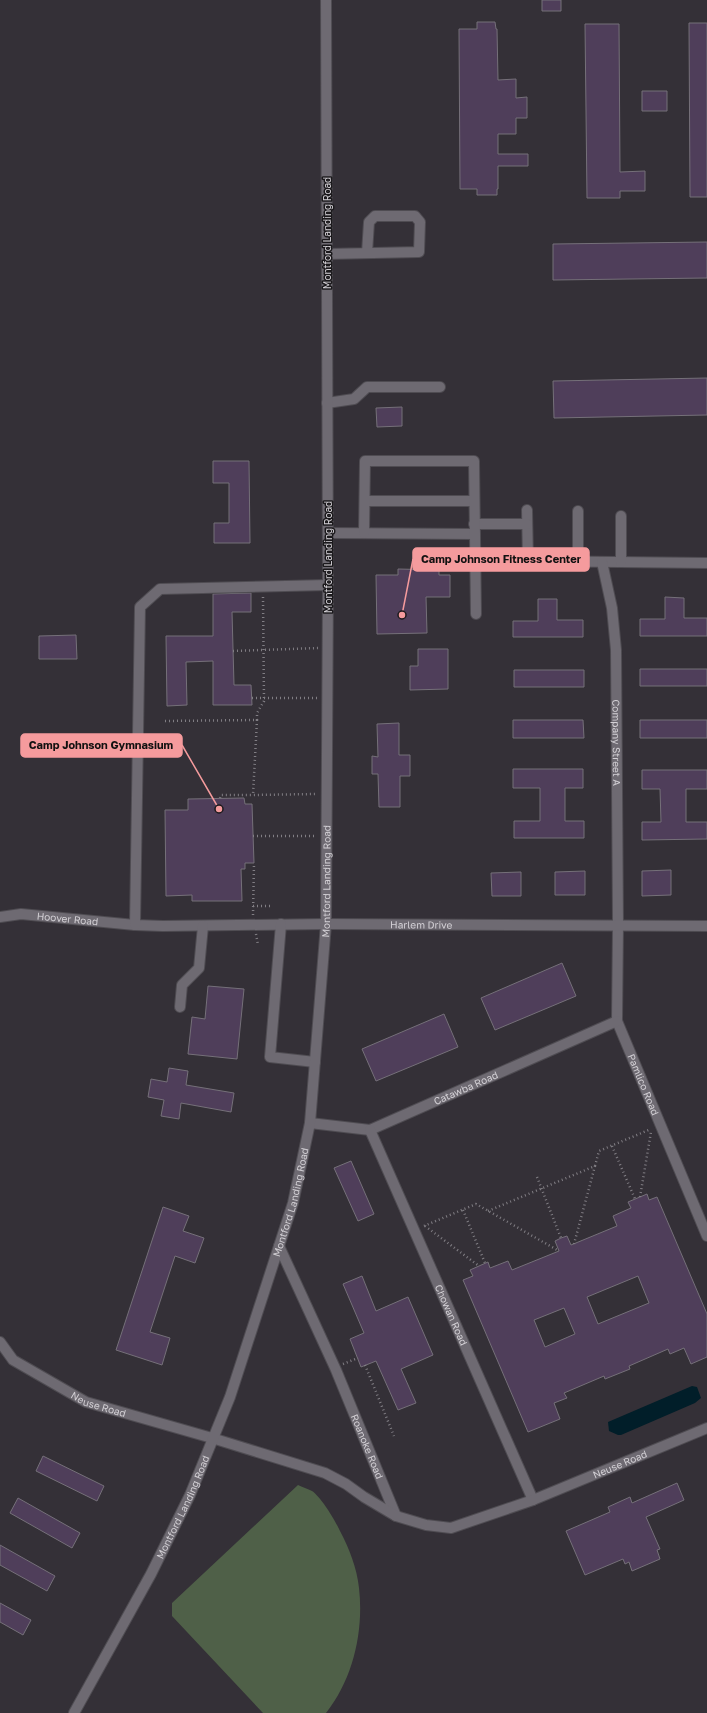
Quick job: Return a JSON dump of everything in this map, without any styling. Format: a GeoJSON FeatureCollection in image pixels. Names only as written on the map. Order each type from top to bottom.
{"type":"FeatureCollection","features":[{"type":"Feature","properties":{"kind":"street","name":"Montford Landing Road"},"geometry":{"type":"LineString","coordinates":[[74,1713],[151,1574],[190,1495],[230,1397],[293,1203],[310,1123],[326,924],[328,533],[326,0]]}},
{"type":"Feature","properties":{"kind":"street"},"geometry":{"type":"LineString","coordinates":[[327,254],[419,252],[420,222],[415,216],[375,216],[369,222],[367,253]]}},
{"type":"Feature","properties":{"kind":"street"},"geometry":{"type":"LineString","coordinates":[[327,403],[354,399],[367,387],[440,387]]}},
{"type":"Feature","properties":{"kind":"street"},"geometry":{"type":"LineString","coordinates":[[364,533],[365,461],[474,461],[476,614]]}},
{"type":"Feature","properties":{"kind":"street"},"geometry":{"type":"LineString","coordinates":[[364,501],[474,501]]}},
{"type":"Feature","properties":{"kind":"street"},"geometry":{"type":"LineString","coordinates":[[527,510],[528,561],[707,563]]}},
{"type":"Feature","properties":{"kind":"street"},"geometry":{"type":"LineString","coordinates":[[578,511],[578,562]]}},
{"type":"Feature","properties":{"kind":"street"},"geometry":{"type":"LineString","coordinates":[[621,516],[621,562]]}},
{"type":"Feature","properties":{"kind":"street"},"geometry":{"type":"LineString","coordinates":[[328,533],[474,529],[527,524]]}},
{"type":"Feature","properties":{"kind":"street","name":"Company Street A"},"geometry":{"type":"LineString","coordinates":[[602,562],[612,608],[616,650],[618,925]]}},
{"type":"Feature","properties":{"kind":"street"},"geometry":{"type":"LineString","coordinates":[[135,925],[140,607],[160,589],[328,585]]}},
{"type":"Feature","properties":{"kind":"street","name":"Hoover Road"},"geometry":{"type":"LineString","coordinates":[[0,918],[21,914],[135,925]]}},
{"type":"Feature","properties":{"kind":"street"},"geometry":{"type":"LineString","coordinates":[[281,924],[270,1057],[315,1062]]}},
{"type":"Feature","properties":{"kind":"street","name":"Harlem Drive"},"geometry":{"type":"LineString","coordinates":[[135,925],[202,926],[326,924],[707,926]]}},
{"type":"Feature","properties":{"kind":"street","name":"Pamlico Road"},"geometry":{"type":"LineString","coordinates":[[618,925],[617,1021],[656,1127],[707,1236]]}},
{"type":"Feature","properties":{"kind":"street"},"geometry":{"type":"LineString","coordinates":[[180,1007],[182,985],[199,968],[202,926]]}},
{"type":"Feature","properties":{"kind":"street","name":"Catawba Road"},"geometry":{"type":"LineString","coordinates":[[370,1130],[617,1021]]}},
{"type":"Feature","properties":{"kind":"street"},"geometry":{"type":"LineString","coordinates":[[310,1123],[370,1130]]}},
{"type":"Feature","properties":{"kind":"street","name":"Chowan Road"},"geometry":{"type":"LineString","coordinates":[[370,1130],[533,1500]]}},
{"type":"Feature","properties":{"kind":"street","name":"Roanoke Road"},"geometry":{"type":"LineString","coordinates":[[279,1246],[336,1370],[396,1516]]}},
{"type":"Feature","properties":{"kind":"street","name":"Neuse Road"},"geometry":{"type":"LineString","coordinates":[[0,1342],[13,1360],[86,1402],[212,1438],[325,1473],[346,1484],[364,1497],[396,1516]]}},
{"type":"Feature","properties":{"kind":"street","name":"Neuse Road"},"geometry":{"type":"LineString","coordinates":[[533,1500],[707,1428]]}},
{"type":"Feature","properties":{"kind":"street"},"geometry":{"type":"LineString","coordinates":[[396,1516],[426,1525],[451,1528],[533,1500]]}},
{"type":"Feature","properties":{"kind":"path"},"geometry":{"type":"LineString","coordinates":[[253,795],[257,713],[264,701],[263,586]]}},
{"type":"Feature","properties":{"kind":"path"},"geometry":{"type":"LineString","coordinates":[[233,651],[328,648]]}},
{"type":"Feature","properties":{"kind":"path"},"geometry":{"type":"LineString","coordinates":[[252,698],[327,698]]}},
{"type":"Feature","properties":{"kind":"path"},"geometry":{"type":"LineString","coordinates":[[165,721],[257,720]]}},
{"type":"Feature","properties":{"kind":"path"},"geometry":{"type":"LineString","coordinates":[[220,798],[221,795],[327,793]]}},
{"type":"Feature","properties":{"kind":"path"},"geometry":{"type":"LineString","coordinates":[[253,836],[327,836]]}},
{"type":"Feature","properties":{"kind":"path"},"geometry":{"type":"LineString","coordinates":[[254,863],[253,906],[254,925],[258,945]]}},
{"type":"Feature","properties":{"kind":"path"},"geometry":{"type":"LineString","coordinates":[[253,906],[270,906]]}},
{"type":"Feature","properties":{"kind":"path"},"geometry":{"type":"LineString","coordinates":[[574,1244],[599,1151],[656,1127]]}},
{"type":"Feature","properties":{"kind":"path"},"geometry":{"type":"LineString","coordinates":[[640,1197],[656,1127]]}},
{"type":"Feature","properties":{"kind":"path"},"geometry":{"type":"LineString","coordinates":[[612,1146],[635,1199]]}},
{"type":"Feature","properties":{"kind":"path"},"geometry":{"type":"LineString","coordinates":[[488,1211],[595,1166]]}},
{"type":"Feature","properties":{"kind":"path"},"geometry":{"type":"LineString","coordinates":[[537,1178],[562,1238]]}},
{"type":"Feature","properties":{"kind":"path"},"geometry":{"type":"LineString","coordinates":[[414,1230],[476,1204],[559,1251]]}},
{"type":"Feature","properties":{"kind":"path"},"geometry":{"type":"LineString","coordinates":[[463,1210],[485,1263]]}},
{"type":"Feature","properties":{"kind":"path"},"geometry":{"type":"LineString","coordinates":[[424,1226],[479,1266]]}},
{"type":"Feature","properties":{"kind":"path"},"geometry":{"type":"LineString","coordinates":[[366,1365],[394,1436]]}},
{"type":"Feature","properties":{"kind":"green space"},"geometry":{"type":"Polygon","coordinates":[[[298,1485],[312,1491],[323,1503],[338,1526],[349,1551],[359,1588],[360,1621],[358,1637],[350,1670],[335,1700],[326,1713],[263,1713],[172,1616],[172,1603],[298,1485]]]}},
{"type":"Feature","properties":{"kind":"water"},"geometry":{"type":"Polygon","coordinates":[[[692,1386],[697,1387],[701,1398],[695,1403],[621,1435],[609,1431],[608,1422],[692,1386]]]}},
{"type":"Feature","properties":{"kind":"building"},"geometry":{"type":"Polygon","coordinates":[[[542,0],[561,0],[561,11],[542,11],[542,0]]]}},
{"type":"Feature","properties":{"kind":"building"},"geometry":{"type":"Polygon","coordinates":[[[477,22],[495,22],[497,29],[498,80],[516,79],[516,98],[527,97],[527,118],[516,118],[516,134],[498,134],[498,154],[528,154],[528,166],[498,166],[497,195],[477,195],[477,189],[460,189],[459,29],[477,29],[477,22]]]}},
{"type":"Feature","properties":{"kind":"building"},"geometry":{"type":"Polygon","coordinates":[[[689,23],[707,23],[707,197],[690,197],[689,23]]]}},
{"type":"Feature","properties":{"kind":"building"},"geometry":{"type":"Polygon","coordinates":[[[585,24],[619,24],[620,172],[645,171],[645,191],[620,191],[620,198],[587,198],[585,24]]]}},
{"type":"Feature","properties":{"kind":"building"},"geometry":{"type":"Polygon","coordinates":[[[642,91],[667,91],[667,111],[642,111],[642,91]]]}},
{"type":"Feature","properties":{"kind":"building"},"geometry":{"type":"Polygon","coordinates":[[[707,242],[707,278],[553,280],[553,244],[707,242]]]}},
{"type":"Feature","properties":{"kind":"building"},"geometry":{"type":"Polygon","coordinates":[[[707,378],[707,415],[554,418],[553,381],[707,378]]]}},
{"type":"Feature","properties":{"kind":"building"},"geometry":{"type":"Polygon","coordinates":[[[402,407],[402,426],[377,427],[376,408],[402,407]]]}},
{"type":"Feature","properties":{"kind":"building"},"geometry":{"type":"Polygon","coordinates":[[[213,461],[249,461],[250,543],[214,543],[214,523],[229,523],[229,483],[213,483],[213,461]]]}},
{"type":"Feature","properties":{"kind":"building"},"geometry":{"type":"Polygon","coordinates":[[[398,569],[439,570],[439,575],[450,575],[450,597],[426,597],[427,633],[377,634],[376,575],[398,575],[398,569]]]}},
{"type":"Feature","properties":{"kind":"building"},"geometry":{"type":"Polygon","coordinates":[[[251,593],[251,612],[232,612],[234,685],[251,685],[252,705],[213,705],[213,661],[186,662],[187,705],[167,706],[166,636],[213,636],[213,594],[251,593]]]}},
{"type":"Feature","properties":{"kind":"building"},"geometry":{"type":"Polygon","coordinates":[[[665,597],[684,598],[684,618],[707,618],[707,636],[640,636],[640,619],[665,619],[665,597]]]}},
{"type":"Feature","properties":{"kind":"building"},"geometry":{"type":"Polygon","coordinates":[[[538,599],[557,599],[557,620],[583,620],[583,637],[513,637],[513,621],[538,621],[538,599]]]}},
{"type":"Feature","properties":{"kind":"building"},"geometry":{"type":"Polygon","coordinates":[[[76,635],[77,659],[39,659],[39,636],[76,635]]]}},
{"type":"Feature","properties":{"kind":"building"},"geometry":{"type":"Polygon","coordinates":[[[418,649],[448,649],[448,689],[410,690],[410,666],[418,666],[418,649]]]}},
{"type":"Feature","properties":{"kind":"building"},"geometry":{"type":"Polygon","coordinates":[[[640,669],[707,669],[707,686],[640,686],[640,669]]]}},
{"type":"Feature","properties":{"kind":"building"},"geometry":{"type":"Polygon","coordinates":[[[514,670],[584,670],[584,687],[514,687],[514,670]]]}},
{"type":"Feature","properties":{"kind":"building"},"geometry":{"type":"Polygon","coordinates":[[[513,720],[583,720],[584,738],[513,738],[513,720]]]}},
{"type":"Feature","properties":{"kind":"building"},"geometry":{"type":"Polygon","coordinates":[[[640,720],[707,720],[707,738],[640,738],[640,720]]]}},
{"type":"Feature","properties":{"kind":"building"},"geometry":{"type":"Polygon","coordinates":[[[399,723],[399,755],[410,755],[410,776],[400,776],[400,807],[379,807],[378,774],[372,774],[372,756],[378,757],[377,724],[399,723]]]}},
{"type":"Feature","properties":{"kind":"building"},"geometry":{"type":"Polygon","coordinates":[[[513,769],[583,769],[583,788],[565,788],[565,821],[584,821],[584,838],[514,838],[514,821],[540,821],[540,788],[513,788],[513,769]]]}},
{"type":"Feature","properties":{"kind":"building"},"geometry":{"type":"Polygon","coordinates":[[[642,770],[707,770],[707,789],[686,789],[686,822],[707,822],[707,839],[642,840],[642,822],[661,822],[660,789],[642,789],[642,770]]]}},
{"type":"Feature","properties":{"kind":"building"},"geometry":{"type":"Polygon","coordinates":[[[244,798],[245,804],[252,804],[254,863],[245,863],[245,869],[241,869],[242,901],[192,901],[192,895],[166,896],[165,810],[188,810],[188,799],[244,798]]]}},
{"type":"Feature","properties":{"kind":"building"},"geometry":{"type":"Polygon","coordinates":[[[671,870],[671,895],[642,896],[642,871],[671,870]]]}},
{"type":"Feature","properties":{"kind":"building"},"geometry":{"type":"Polygon","coordinates":[[[585,871],[585,895],[555,895],[555,872],[585,871]]]}},
{"type":"Feature","properties":{"kind":"building"},"geometry":{"type":"Polygon","coordinates":[[[521,872],[521,896],[492,896],[491,873],[521,872]]]}},
{"type":"Feature","properties":{"kind":"building"},"geometry":{"type":"Polygon","coordinates":[[[562,963],[576,996],[495,1030],[481,998],[562,963]]]}},
{"type":"Feature","properties":{"kind":"building"},"geometry":{"type":"Polygon","coordinates":[[[208,986],[244,989],[237,1059],[188,1054],[192,1017],[205,1019],[208,986]]]}},
{"type":"Feature","properties":{"kind":"building"},"geometry":{"type":"Polygon","coordinates":[[[444,1014],[458,1047],[376,1081],[362,1049],[444,1014]]]}},
{"type":"Feature","properties":{"kind":"building"},"geometry":{"type":"Polygon","coordinates":[[[169,1068],[188,1071],[186,1085],[234,1093],[231,1112],[181,1103],[179,1119],[161,1116],[164,1100],[148,1097],[151,1079],[167,1082],[169,1068]]]}},
{"type":"Feature","properties":{"kind":"building"},"geometry":{"type":"Polygon","coordinates":[[[351,1161],[374,1214],[358,1221],[334,1168],[351,1161]]]}},
{"type":"Feature","properties":{"kind":"building"},"geometry":{"type":"Polygon","coordinates":[[[647,1194],[649,1200],[657,1197],[707,1314],[707,1357],[691,1364],[684,1348],[670,1354],[668,1349],[629,1366],[630,1369],[605,1379],[604,1376],[564,1393],[567,1398],[554,1403],[560,1419],[528,1432],[463,1280],[473,1276],[470,1270],[488,1262],[490,1268],[508,1261],[512,1270],[559,1251],[555,1241],[561,1238],[567,1236],[571,1245],[617,1226],[613,1216],[631,1208],[628,1202],[647,1194]],[[638,1276],[587,1297],[598,1324],[649,1303],[638,1276]],[[564,1308],[534,1320],[545,1347],[575,1334],[564,1308]]]}},
{"type":"Feature","properties":{"kind":"building"},"geometry":{"type":"Polygon","coordinates":[[[163,1207],[189,1216],[183,1231],[204,1238],[195,1263],[175,1256],[150,1332],[170,1338],[162,1365],[116,1350],[163,1207]]]}},
{"type":"Feature","properties":{"kind":"building"},"geometry":{"type":"Polygon","coordinates":[[[362,1276],[376,1311],[408,1297],[433,1355],[401,1369],[416,1403],[398,1410],[376,1361],[361,1367],[350,1339],[364,1333],[343,1284],[362,1276]]]}},
{"type":"Feature","properties":{"kind":"building"},"geometry":{"type":"Polygon","coordinates":[[[43,1456],[104,1486],[97,1501],[36,1471],[43,1456]]]}},
{"type":"Feature","properties":{"kind":"building"},"geometry":{"type":"Polygon","coordinates":[[[677,1483],[684,1500],[646,1517],[660,1549],[657,1550],[660,1559],[632,1571],[629,1562],[625,1564],[623,1559],[585,1575],[566,1531],[610,1512],[608,1507],[630,1497],[632,1503],[677,1483]]]}},
{"type":"Feature","properties":{"kind":"building"},"geometry":{"type":"Polygon","coordinates":[[[18,1498],[80,1533],[72,1548],[10,1513],[18,1498]]]}},
{"type":"Feature","properties":{"kind":"building"},"geometry":{"type":"Polygon","coordinates":[[[0,1545],[55,1576],[47,1591],[0,1565],[0,1545]]]}},
{"type":"Feature","properties":{"kind":"building"},"geometry":{"type":"Polygon","coordinates":[[[0,1603],[31,1620],[23,1635],[0,1622],[0,1603]]]}},
{"type":"Feature","properties":{"kind":"place","name":"Camp Johnson Fitness Center"},"geometry":{"type":"Point","coordinates":[402,615]}},
{"type":"Feature","properties":{"kind":"place","name":"Camp Johnson Gymnasium"},"geometry":{"type":"Point","coordinates":[219,809]}}]}
